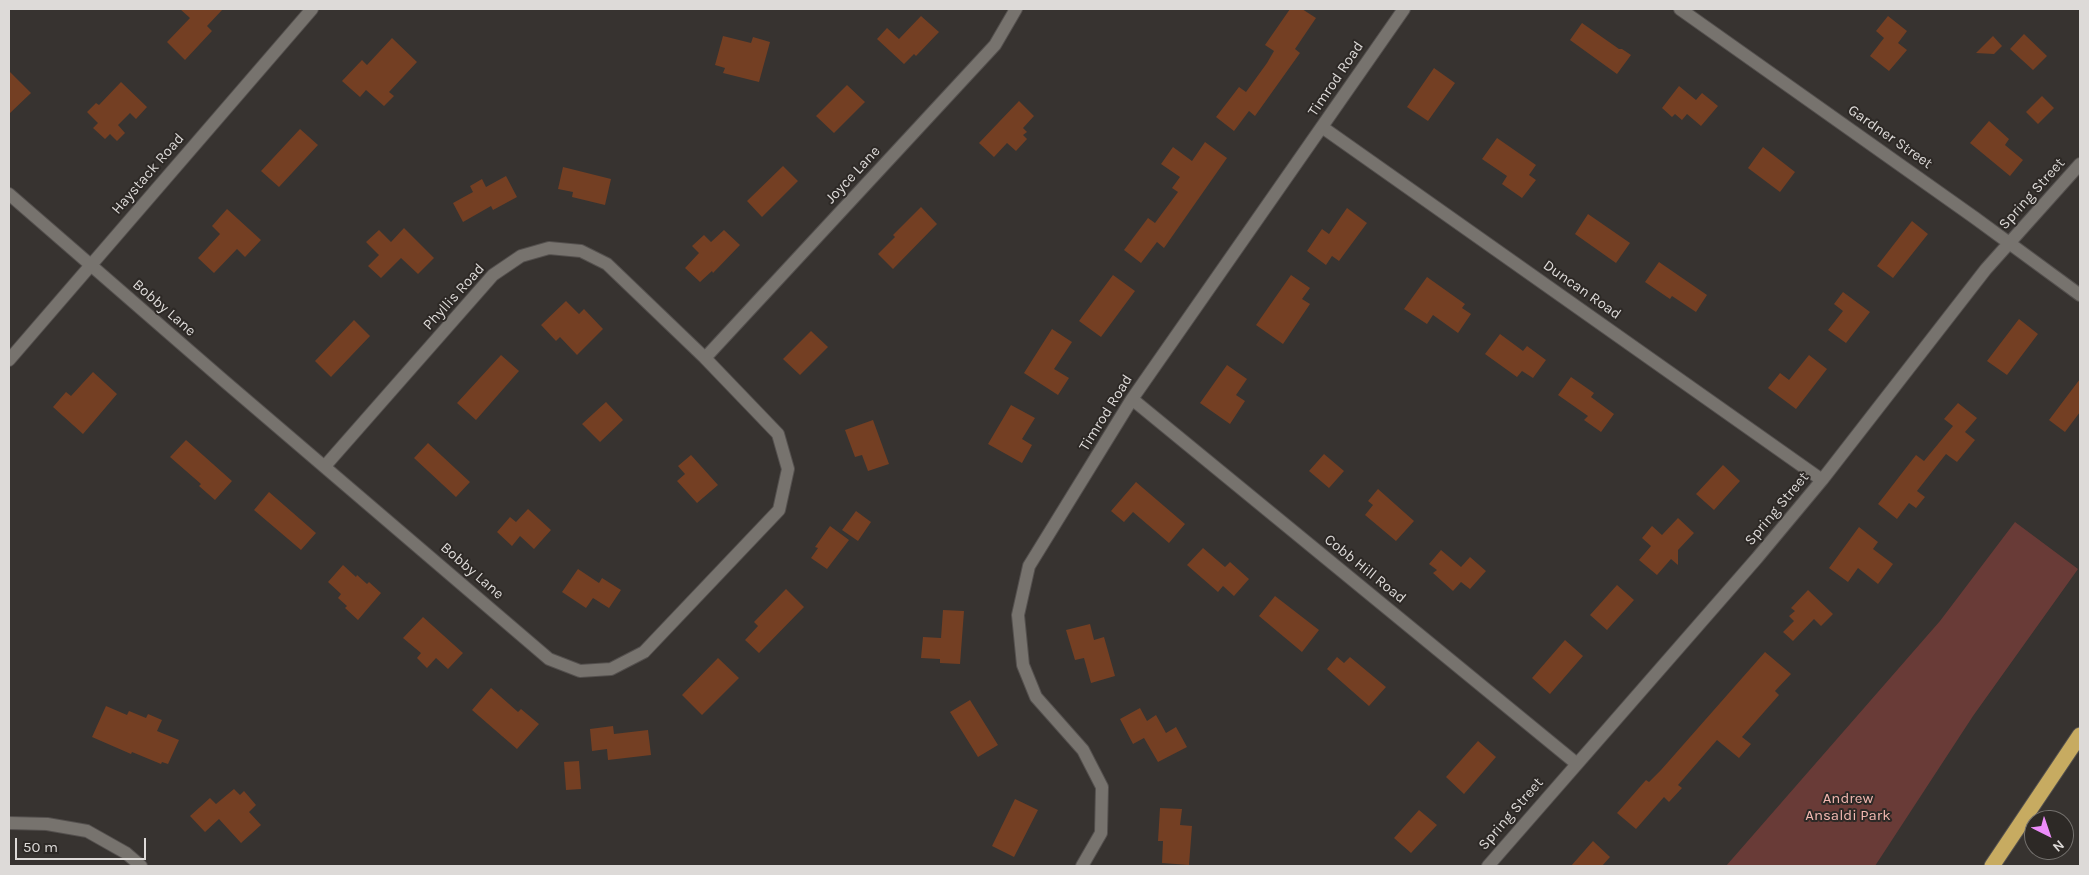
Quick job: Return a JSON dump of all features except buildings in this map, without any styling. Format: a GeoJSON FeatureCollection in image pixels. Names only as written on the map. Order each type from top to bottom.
{"type":"FeatureCollection","features":[{"type":"Feature","properties":{"kind":"highway"},"geometry":{"type":"LineString","coordinates":[[1992,866],[2080,735]]}},
{"type":"Feature","properties":{"kind":"street","name":"Haystack Road"},"geometry":{"type":"LineString","coordinates":[[9,360],[312,9]]}},
{"type":"Feature","properties":{"kind":"street","name":"Joyce Lane"},"geometry":{"type":"LineString","coordinates":[[705,358],[996,45],[1016,9]]}},
{"type":"Feature","properties":{"kind":"street","name":"Timrod Road"},"geometry":{"type":"LineString","coordinates":[[1082,866],[1101,833],[1102,787],[1083,750],[1036,697],[1024,665],[1018,615],[1029,566],[1132,399],[1404,9]]}},
{"type":"Feature","properties":{"kind":"street","name":"Gardner Street"},"geometry":{"type":"LineString","coordinates":[[1680,9],[2009,242],[2080,295]]}},
{"type":"Feature","properties":{"kind":"street","name":"Duncan Road"},"geometry":{"type":"LineString","coordinates":[[1322,127],[1822,480]]}},
{"type":"Feature","properties":{"kind":"street","name":"Spring Street"},"geometry":{"type":"LineString","coordinates":[[1488,866],[1822,480],[1910,365],[2009,242],[2080,164]]}},
{"type":"Feature","properties":{"kind":"street","name":"Bobby Lane"},"geometry":{"type":"LineString","coordinates":[[9,194],[549,659],[580,671],[611,668],[644,652],[779,510],[788,469],[778,434],[705,358]]}},
{"type":"Feature","properties":{"kind":"street","name":"Phyllis Road"},"geometry":{"type":"LineString","coordinates":[[325,466],[493,275],[521,256],[549,248],[581,251],[606,264],[705,358]]}},
{"type":"Feature","properties":{"kind":"street","name":"Cobb Hill Road"},"geometry":{"type":"LineString","coordinates":[[1132,399],[1577,764]]}},
{"type":"Feature","properties":{"kind":"street"},"geometry":{"type":"LineString","coordinates":[[9,823],[47,824],[87,831],[126,853],[141,866]]}},
{"type":"Feature","properties":{"kind":"green space","name":"Andrew Ansaldi Park"},"geometry":{"type":"Polygon","coordinates":[[[2015,522],[2078,569],[1973,716],[1875,866],[1726,866],[1940,621],[2015,522]]]}}]}
